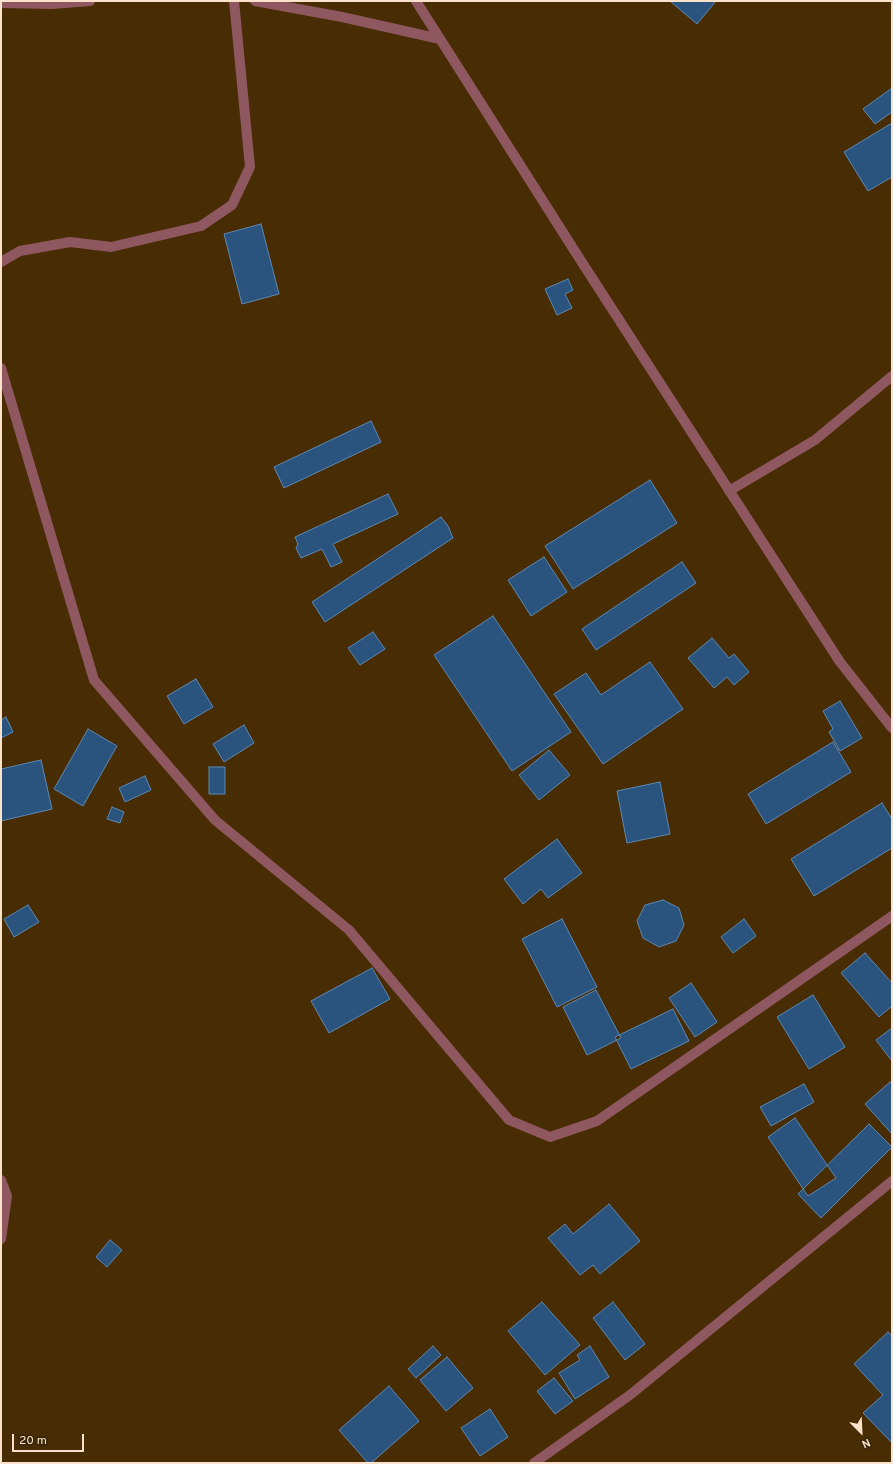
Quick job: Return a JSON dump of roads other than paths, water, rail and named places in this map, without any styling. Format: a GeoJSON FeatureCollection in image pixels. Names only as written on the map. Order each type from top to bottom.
{"type":"FeatureCollection","features":[{"type":"Feature","properties":{"kind":"street"},"geometry":{"type":"LineString","coordinates":[[1,3],[52,4],[90,1]]}},
{"type":"Feature","properties":{"kind":"street"},"geometry":{"type":"LineString","coordinates":[[1,262],[20,251],[70,242],[111,247],[201,226],[232,205],[250,167],[234,1]]}},
{"type":"Feature","properties":{"kind":"street"},"geometry":{"type":"LineString","coordinates":[[255,1],[342,17],[440,39]]}},
{"type":"Feature","properties":{"kind":"street"},"geometry":{"type":"LineString","coordinates":[[416,1],[840,662],[892,728]]}},
{"type":"Feature","properties":{"kind":"street"},"geometry":{"type":"LineString","coordinates":[[1,368],[94,680],[214,820],[348,930],[509,1120],[550,1138],[597,1121],[892,916]]}},
{"type":"Feature","properties":{"kind":"street"},"geometry":{"type":"LineString","coordinates":[[730,491],[815,440],[892,376]]}},
{"type":"Feature","properties":{"kind":"street"},"geometry":{"type":"LineString","coordinates":[[1,1180],[7,1196],[1,1239]]}},
{"type":"Feature","properties":{"kind":"street"},"geometry":{"type":"LineString","coordinates":[[534,1463],[630,1395],[892,1181]]}}]}
